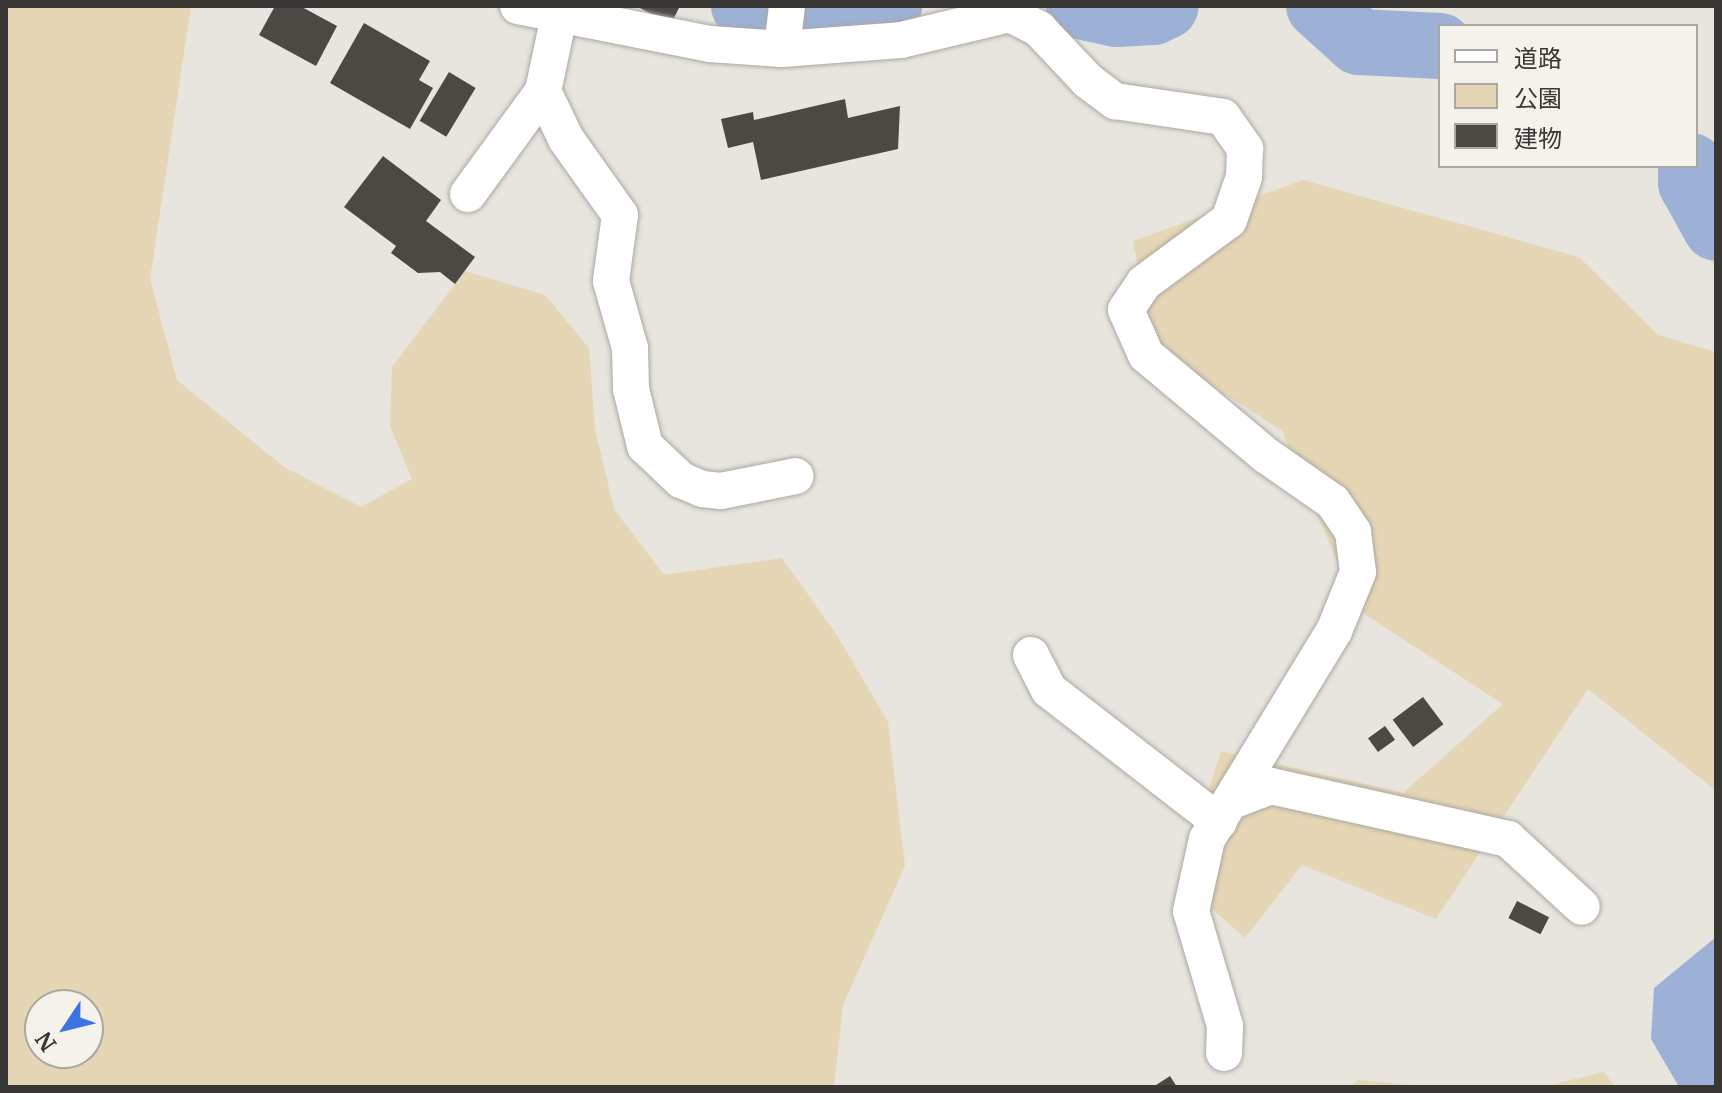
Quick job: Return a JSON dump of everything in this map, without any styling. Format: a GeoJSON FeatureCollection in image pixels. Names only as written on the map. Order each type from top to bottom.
{"type":"FeatureCollection","features":[{"type":"Feature","properties":{"kind":"street"},"geometry":{"type":"LineString","coordinates":[[518,6],[710,44],[782,49],[901,40],[1010,14],[1039,29],[1088,81],[1115,101],[1223,117],[1245,149],[1244,177],[1229,220],[1144,283],[1126,310],[1146,355],[1267,456],[1333,502],[1353,532],[1358,572],[1334,631],[1207,839],[1191,911],[1225,1026],[1224,1053]]}},
{"type":"Feature","properties":{"kind":"street"},"geometry":{"type":"LineString","coordinates":[[782,49],[787,6]]}},
{"type":"Feature","properties":{"kind":"street"},"geometry":{"type":"LineString","coordinates":[[468,194],[543,91],[559,16]]}},
{"type":"Feature","properties":{"kind":"street"},"geometry":{"type":"LineString","coordinates":[[543,91],[566,139],[620,215],[611,281],[630,348],[631,389],[645,446],[681,480],[702,489],[721,491],[796,476]]}},
{"type":"Feature","properties":{"kind":"street"},"geometry":{"type":"LineString","coordinates":[[1031,655],[1049,690],[1225,811]]}},
{"type":"Feature","properties":{"kind":"street"},"geometry":{"type":"LineString","coordinates":[[1225,811],[1271,786],[1339,797],[1508,839],[1582,907]]}},
{"type":"Feature","properties":{"kind":"green space"},"geometry":{"type":"Polygon","coordinates":[[[6,6],[191,6],[150,279],[177,380],[284,467],[361,507],[412,479],[390,426],[392,367],[465,271],[545,295],[589,348],[595,429],[614,509],[664,575],[782,558],[837,635],[888,722],[905,866],[843,1005],[834,1087],[6,1087],[6,6]]]}},
{"type":"Feature","properties":{"kind":"green space"},"geometry":{"type":"Polygon","coordinates":[[[1716,162],[1716,267],[1694,241],[1707,167],[1716,162]]]}},
{"type":"Feature","properties":{"kind":"green space"},"geometry":{"type":"Polygon","coordinates":[[[1303,180],[1579,257],[1658,335],[1716,352],[1716,791],[1588,689],[1436,919],[1302,865],[1245,938],[1180,881],[1221,751],[1403,793],[1503,704],[1358,610],[1282,431],[1155,349],[1133,241],[1303,180]]]}},
{"type":"Feature","properties":{"kind":"green space"},"geometry":{"type":"Polygon","coordinates":[[[1604,1072],[1615,1087],[1542,1087],[1604,1072]]]}},
{"type":"Feature","properties":{"kind":"green space"},"geometry":{"type":"Polygon","coordinates":[[[1359,1080],[1434,1087],[1347,1087],[1359,1080]]]}},
{"type":"Feature","properties":{"kind":"water"},"geometry":{"type":"Polygon","coordinates":[[[1716,937],[1716,1087],[1679,1087],[1651,1039],[1654,988],[1716,937]]]}},
{"type":"Feature","properties":{"kind":"building"},"geometry":{"type":"Polygon","coordinates":[[[275,6],[300,6],[337,26],[316,66],[259,35],[275,6]]]}},
{"type":"Feature","properties":{"kind":"building"},"geometry":{"type":"Polygon","coordinates":[[[636,6],[680,6],[671,24],[636,6]]]}},
{"type":"Feature","properties":{"kind":"building"},"geometry":{"type":"Polygon","coordinates":[[[364,23],[430,61],[419,80],[433,88],[410,129],[330,83],[364,23]]]}},
{"type":"Feature","properties":{"kind":"building"},"geometry":{"type":"Polygon","coordinates":[[[449,72],[476,88],[446,137],[420,121],[449,72]]]}},
{"type":"Feature","properties":{"kind":"building"},"geometry":{"type":"Polygon","coordinates":[[[845,99],[848,118],[900,106],[898,149],[761,180],[753,142],[728,148],[721,119],[753,112],[754,120],[845,99]]]}},
{"type":"Feature","properties":{"kind":"building"},"geometry":{"type":"Polygon","coordinates":[[[383,156],[441,200],[426,221],[475,257],[455,284],[440,272],[418,273],[391,253],[396,246],[344,207],[383,156]]]}},
{"type":"Feature","properties":{"kind":"building"},"geometry":{"type":"Polygon","coordinates":[[[1423,697],[1443,724],[1413,747],[1393,720],[1423,697]]]}},
{"type":"Feature","properties":{"kind":"building"},"geometry":{"type":"Polygon","coordinates":[[[1385,726],[1395,740],[1378,752],[1368,738],[1385,726]]]}},
{"type":"Feature","properties":{"kind":"building"},"geometry":{"type":"Polygon","coordinates":[[[1517,901],[1549,917],[1540,934],[1508,918],[1517,901]]]}},
{"type":"Feature","properties":{"kind":"building"},"geometry":{"type":"Polygon","coordinates":[[[1170,1076],[1177,1087],[1153,1087],[1170,1076]]]}},
{"type":"Feature","properties":{"kind":"waterway"},"geometry":{"type":"LineString","coordinates":[[744,6],[823,17],[889,6]]}},
{"type":"Feature","properties":{"kind":"waterway"},"geometry":{"type":"LineString","coordinates":[[1079,6],[1117,14],[1153,12],[1166,6]]}},
{"type":"Feature","properties":{"kind":"waterway"},"geometry":{"type":"LineString","coordinates":[[1319,6],[1359,42],[1438,46]]}},
{"type":"Feature","properties":{"kind":"waterway"},"geometry":{"type":"LineString","coordinates":[[1691,168],[1691,183],[1716,228]]}}]}
